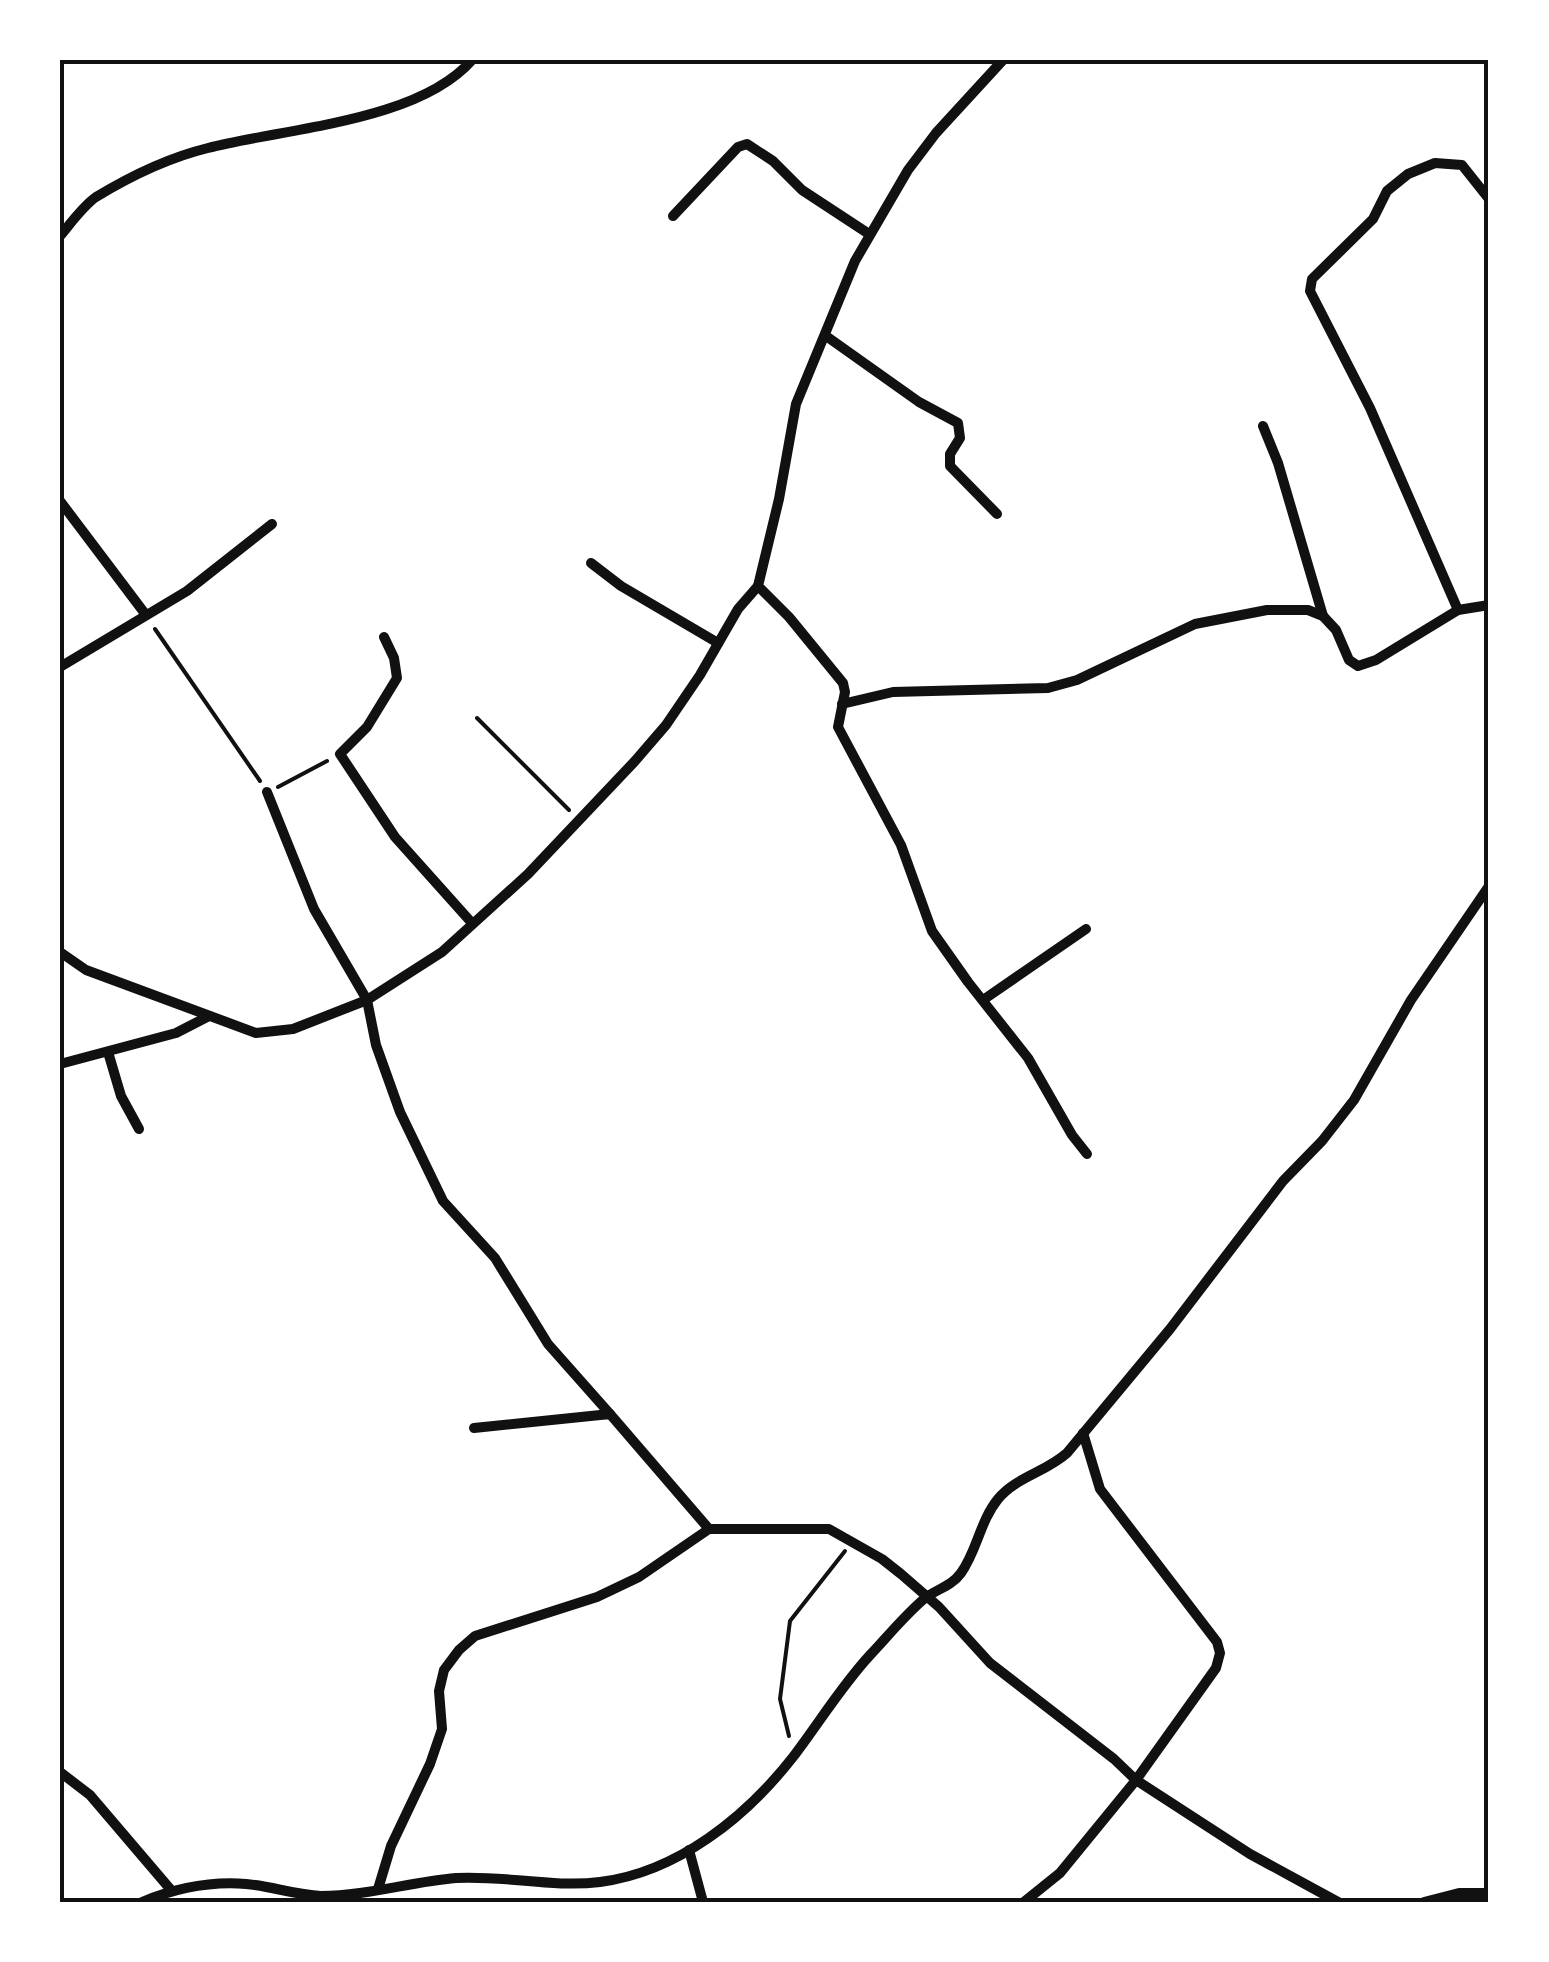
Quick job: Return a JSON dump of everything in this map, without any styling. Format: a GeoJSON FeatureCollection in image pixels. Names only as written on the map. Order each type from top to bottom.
{"type":"FeatureCollection","features":[{"type":"Feature","properties":{"kind":"street"},"geometry":{"type":"LineString","coordinates":[[60,236],[94,198],[170,161],[216,146],[362,117],[408,102],[445,82],[472,60]]}},
{"type":"Feature","properties":{"kind":"street"},"geometry":{"type":"LineString","coordinates":[[60,952],[86,970],[256,1033],[293,1029],[367,1000],[417,970],[528,874],[666,725],[738,609],[758,586],[796,404],[869,234],[936,133],[1002,60]]}},
{"type":"Feature","properties":{"kind":"street"},"geometry":{"type":"LineString","coordinates":[[672,216],[738,146],[747,144],[773,161],[802,190],[869,234]]}},
{"type":"Feature","properties":{"kind":"street"},"geometry":{"type":"LineString","coordinates":[[1458,610],[1370,408],[1310,291],[1312,279],[1373,219],[1387,191],[1408,174],[1435,163],[1462,165],[1489,199]]}},
{"type":"Feature","properties":{"kind":"street"},"geometry":{"type":"LineString","coordinates":[[826,336],[958,424],[960,438],[950,454],[950,466],[997,514]]}},
{"type":"Feature","properties":{"kind":"street"},"geometry":{"type":"LineString","coordinates":[[1263,426],[1324,616],[1336,630],[1349,660],[1358,666],[1376,660],[1458,610],[1489,605]]}},
{"type":"Feature","properties":{"kind":"street"},"geometry":{"type":"LineString","coordinates":[[60,501],[146,615]]}},
{"type":"Feature","properties":{"kind":"street"},"geometry":{"type":"LineString","coordinates":[[60,667],[187,591],[272,524]]}},
{"type":"Feature","properties":{"kind":"street"},"geometry":{"type":"LineString","coordinates":[[591,562],[621,586],[718,644]]}},
{"type":"Feature","properties":{"kind":"street"},"geometry":{"type":"LineString","coordinates":[[758,586],[789,616],[843,683],[845,692],[838,726],[901,845],[932,931],[1028,1058],[1087,1154]]}},
{"type":"Feature","properties":{"kind":"street"},"geometry":{"type":"LineString","coordinates":[[842,704],[907,691],[1048,688],[1077,680],[1195,624],[1267,610],[1308,610],[1324,616]]}},
{"type":"Feature","properties":{"kind":"street"},"geometry":{"type":"LineString","coordinates":[[384,637],[394,658],[397,678],[366,727],[340,754],[407,852],[471,922]]}},
{"type":"Feature","properties":{"kind":"street"},"geometry":{"type":"LineString","coordinates":[[267,792],[314,909],[367,1000],[376,1045],[400,1112],[443,1201],[495,1258],[548,1344],[709,1530]]}},
{"type":"Feature","properties":{"kind":"street"},"geometry":{"type":"LineString","coordinates":[[142,1902],[171,1890],[208,1884],[248,1884],[304,1896],[356,1896],[395,1885],[459,1878],[599,1882],[672,1861],[690,1850],[752,1802],[794,1755],[867,1659],[927,1596],[958,1577],[998,1498],[1014,1484],[1052,1466],[1170,1329],[1283,1181],[1354,1100],[1411,1000],[1489,886]]}},
{"type":"Feature","properties":{"kind":"street"},"geometry":{"type":"LineString","coordinates":[[983,1000],[1086,929]]}},
{"type":"Feature","properties":{"kind":"street"},"geometry":{"type":"LineString","coordinates":[[60,1064],[176,1033],[209,1016]]}},
{"type":"Feature","properties":{"kind":"street"},"geometry":{"type":"LineString","coordinates":[[108,1052],[122,1096],[140,1129]]}},
{"type":"Feature","properties":{"kind":"street"},"geometry":{"type":"LineString","coordinates":[[474,1428],[610,1414]]}},
{"type":"Feature","properties":{"kind":"street"},"geometry":{"type":"LineString","coordinates":[[1024,1902],[1060,1873],[1136,1780],[1216,1668],[1220,1653],[1217,1642],[1100,1489],[1083,1433]]}},
{"type":"Feature","properties":{"kind":"street"},"geometry":{"type":"LineString","coordinates":[[378,1889],[391,1846],[442,1729],[439,1691],[444,1670],[475,1636],[598,1597],[639,1577],[709,1530],[829,1530],[882,1559],[927,1596],[990,1663],[1114,1758],[1136,1780],[1250,1854],[1338,1902]]}},
{"type":"Feature","properties":{"kind":"street"},"geometry":{"type":"LineString","coordinates":[[60,1772],[90,1795],[171,1890]]}},
{"type":"Feature","properties":{"kind":"street"},"geometry":{"type":"LineString","coordinates":[[690,1850],[703,1902]]}},
{"type":"Feature","properties":{"kind":"street"},"geometry":{"type":"LineString","coordinates":[[395,1885],[395,1902]]}},
{"type":"Feature","properties":{"kind":"street"},"geometry":{"type":"LineString","coordinates":[[1424,1902],[1460,1892],[1489,1894]]}},
{"type":"Feature","properties":{"kind":"path"},"geometry":{"type":"LineString","coordinates":[[146,615],[267,792],[340,754]]}},
{"type":"Feature","properties":{"kind":"path"},"geometry":{"type":"LineString","coordinates":[[477,718],[579,820]]}},
{"type":"Feature","properties":{"kind":"path"},"geometry":{"type":"LineString","coordinates":[[794,1755],[780,1699],[790,1621],[852,1541]]}}]}
